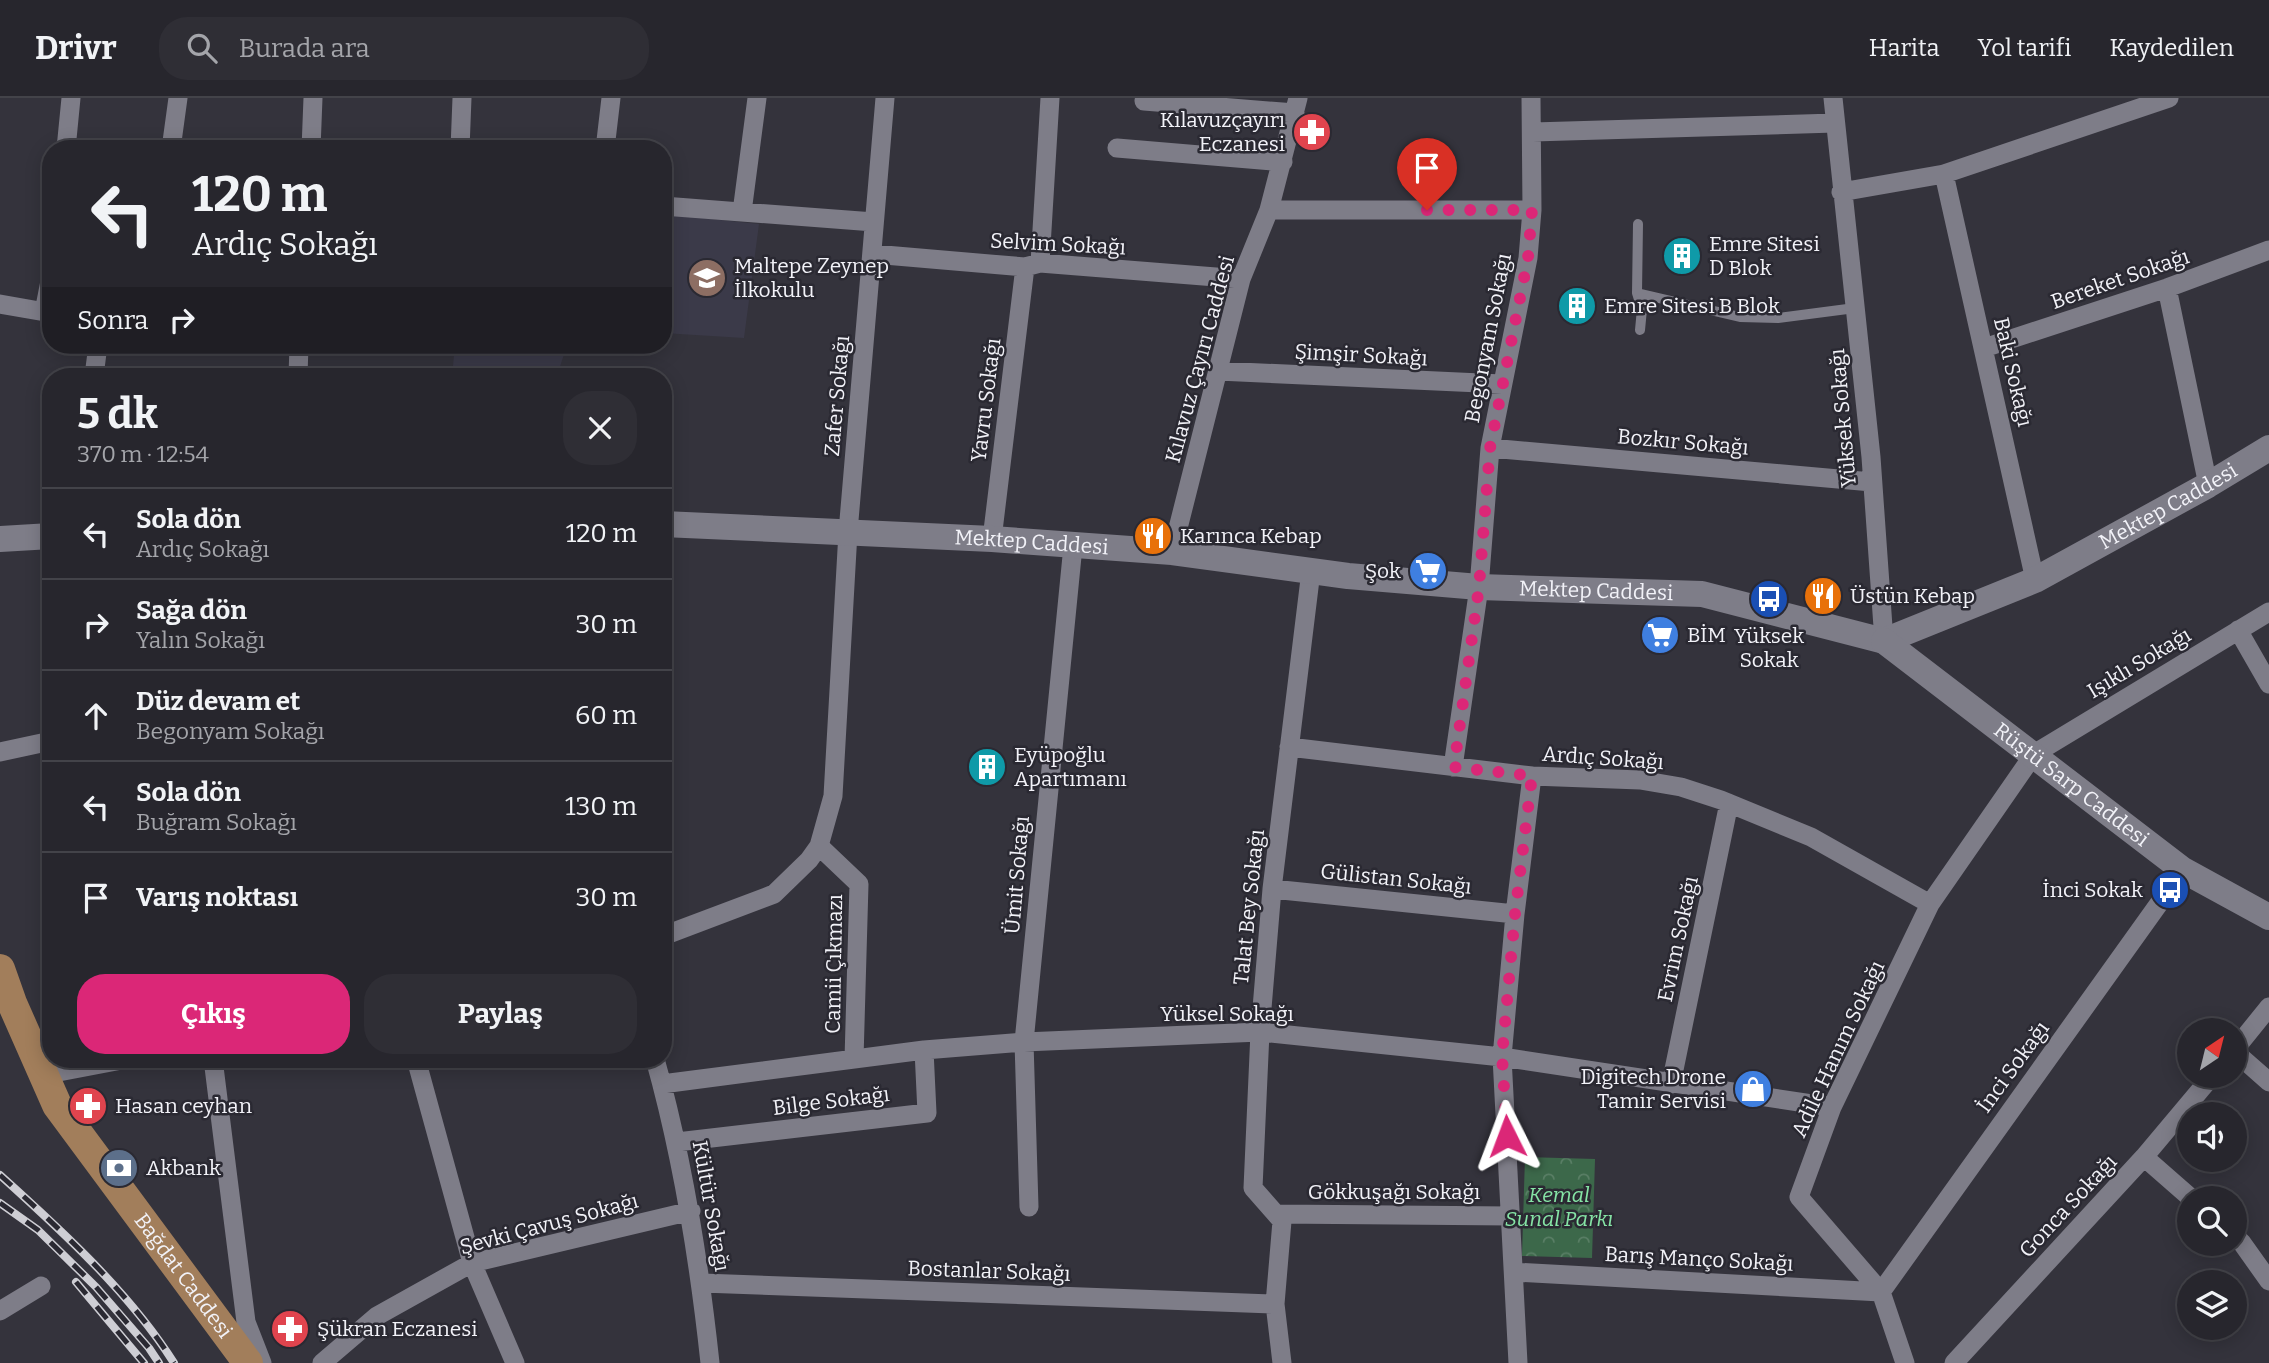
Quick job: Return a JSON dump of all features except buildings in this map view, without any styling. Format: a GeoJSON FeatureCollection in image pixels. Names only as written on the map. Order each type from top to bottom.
{"type":"FeatureCollection","features":[{"type":"Feature","properties":{"kind":"main road","name":"Bağdat Caddesi"},"geometry":{"type":"LineString","coordinates":[[0,969],[57,1105],[248,1363]]}},
{"type":"Feature","properties":{"kind":"main road","name":"Bağdat Caddesi"},"geometry":{"type":"LineString","coordinates":[[0,1023],[34,1103],[125,1220],[226,1363]]}},
{"type":"Feature","properties":{"kind":"street"},"geometry":{"type":"LineString","coordinates":[[67,140],[71,98]]}},
{"type":"Feature","properties":{"kind":"street"},"geometry":{"type":"LineString","coordinates":[[172,140],[178,98]]}},
{"type":"Feature","properties":{"kind":"street"},"geometry":{"type":"LineString","coordinates":[[311,140],[313,98]]}},
{"type":"Feature","properties":{"kind":"street"},"geometry":{"type":"LineString","coordinates":[[460,140],[462,98]]}},
{"type":"Feature","properties":{"kind":"street"},"geometry":{"type":"LineString","coordinates":[[606,140],[611,98]]}},
{"type":"Feature","properties":{"kind":"street"},"geometry":{"type":"LineString","coordinates":[[742,212],[757,98]]}},
{"type":"Feature","properties":{"kind":"street","name":"Zafer Sokağı"},"geometry":{"type":"LineString","coordinates":[[819,846],[833,796],[848,532],[885,98]]}},
{"type":"Feature","properties":{"kind":"street","name":"Yavru Sokağı"},"geometry":{"type":"LineString","coordinates":[[992,539],[1032,265],[1050,98]]}},
{"type":"Feature","properties":{"kind":"street","name":"Begonyam Sokağı"},"geometry":{"type":"LineString","coordinates":[[1454,767],[1479,587],[1490,448],[1528,258],[1532,210],[1531,98]]}},
{"type":"Feature","properties":{"kind":"street","name":"Yüksek Sokağı"},"geometry":{"type":"LineString","coordinates":[[1833,98],[1872,482],[1884,641]]}},
{"type":"Feature","properties":{"kind":"street"},"geometry":{"type":"LineString","coordinates":[[1841,192],[1944,174],[2146,102],[2169,98]]}},
{"type":"Feature","properties":{"kind":"street"},"geometry":{"type":"LineString","coordinates":[[1144,102],[1296,105]]}},
{"type":"Feature","properties":{"kind":"street","name":"Kılavuz Çayırı Caddesi"},"geometry":{"type":"LineString","coordinates":[[1172,552],[1241,279],[1269,210],[1296,105]]}},
{"type":"Feature","properties":{"kind":"street"},"geometry":{"type":"LineString","coordinates":[[1533,132],[1835,123]]}},
{"type":"Feature","properties":{"kind":"street"},"geometry":{"type":"LineString","coordinates":[[1117,148],[1283,162]]}},
{"type":"Feature","properties":{"kind":"street","name":"Baki Sokağı"},"geometry":{"type":"LineString","coordinates":[[1944,174],[2035,580]]}},
{"type":"Feature","properties":{"kind":"street"},"geometry":{"type":"LineString","coordinates":[[672,207],[874,222]]}},
{"type":"Feature","properties":{"kind":"street"},"geometry":{"type":"LineString","coordinates":[[1269,210],[1532,210]]}},
{"type":"Feature","properties":{"kind":"street","name":"Bereket Sokağı"},"geometry":{"type":"LineString","coordinates":[[1984,348],[2167,288],[2269,250]]}},
{"type":"Feature","properties":{"kind":"street","name":"Selvim Sokağı"},"geometry":{"type":"LineString","coordinates":[[873,254],[1241,279]]}},
{"type":"Feature","properties":{"kind":"street"},"geometry":{"type":"LineString","coordinates":[[2167,288],[2208,485]]}},
{"type":"Feature","properties":{"kind":"street"},"geometry":{"type":"LineString","coordinates":[[0,304],[42,312]]}},
{"type":"Feature","properties":{"kind":"street","name":"Şimşir Sokağı"},"geometry":{"type":"LineString","coordinates":[[1218,371],[1502,384]]}},
{"type":"Feature","properties":{"kind":"street","name":"Bozkır Sokağı"},"geometry":{"type":"LineString","coordinates":[[1490,448],[1872,482]]}},
{"type":"Feature","properties":{"kind":"street","name":"Mektep Caddesi"},"geometry":{"type":"LineString","coordinates":[[672,524],[992,539],[1172,552],[1311,572],[1479,587],[1702,594],[1884,641],[2035,580],[2269,449]]}},
{"type":"Feature","properties":{"kind":"street"},"geometry":{"type":"LineString","coordinates":[[0,539],[42,537]]}},
{"type":"Feature","properties":{"kind":"street","name":"Ümit Sokağı"},"geometry":{"type":"LineString","coordinates":[[1029,1207],[1024,1042],[1073,546]]}},
{"type":"Feature","properties":{"kind":"street","name":"Talat Bey Sokağı"},"geometry":{"type":"LineString","coordinates":[[1277,1214],[1253,1188],[1260,1032],[1272,889],[1311,572]]}},
{"type":"Feature","properties":{"kind":"street","name":"Işıklı Sokağı"},"geometry":{"type":"LineString","coordinates":[[2034,754],[2269,612]]}},
{"type":"Feature","properties":{"kind":"street"},"geometry":{"type":"LineString","coordinates":[[2238,630],[2269,684]]}},
{"type":"Feature","properties":{"kind":"street","name":"Rüştü Sarp Caddesi"},"geometry":{"type":"LineString","coordinates":[[1884,641],[2183,870],[2269,917]]}},
{"type":"Feature","properties":{"kind":"street"},"geometry":{"type":"LineString","coordinates":[[0,752],[42,743]]}},
{"type":"Feature","properties":{"kind":"street","name":"Ardıç Sokağı"},"geometry":{"type":"LineString","coordinates":[[1289,747],[1532,776],[1640,779],[1681,787],[1729,803],[1811,838],[1930,904]]}},
{"type":"Feature","properties":{"kind":"street","name":"Adile Hanım Sokağı"},"geometry":{"type":"LineString","coordinates":[[1905,1363],[1881,1292],[1799,1197],[1832,1107],[1930,904],[2034,754]]}},
{"type":"Feature","properties":{"kind":"street"},"geometry":{"type":"LineString","coordinates":[[1518,1363],[1502,1056],[1515,914],[1532,776]]}},
{"type":"Feature","properties":{"kind":"street","name":"Evrim Sokağı"},"geometry":{"type":"LineString","coordinates":[[1671,1083],[1729,803]]}},
{"type":"Feature","properties":{"kind":"street"},"geometry":{"type":"LineString","coordinates":[[672,933],[774,894],[809,860],[819,846]]}},
{"type":"Feature","properties":{"kind":"street","name":"Camii Çıkmazı"},"geometry":{"type":"LineString","coordinates":[[819,846],[859,884],[854,1059]]}},
{"type":"Feature","properties":{"kind":"street","name":"İnci Sokağı"},"geometry":{"type":"LineString","coordinates":[[1881,1292],[2183,870]]}},
{"type":"Feature","properties":{"kind":"street","name":"Gülistan Sokağı"},"geometry":{"type":"LineString","coordinates":[[1272,889],[1515,914]]}},
{"type":"Feature","properties":{"kind":"street"},"geometry":{"type":"LineString","coordinates":[[2247,1035],[2269,1007]]}},
{"type":"Feature","properties":{"kind":"street","name":"Yüksel Sokağı"},"geometry":{"type":"LineString","coordinates":[[662,1084],[854,1059],[1024,1042],[1260,1032],[1502,1056],[1832,1107]]}},
{"type":"Feature","properties":{"kind":"street","name":"Bilge Sokağı"},"geometry":{"type":"LineString","coordinates":[[677,1142],[927,1113],[924,1051]]}},
{"type":"Feature","properties":{"kind":"street"},"geometry":{"type":"LineString","coordinates":[[2247,1062],[2269,1082]]}},
{"type":"Feature","properties":{"kind":"street"},"geometry":{"type":"LineString","coordinates":[[43,1076],[83,1068]]}},
{"type":"Feature","properties":{"kind":"street"},"geometry":{"type":"LineString","coordinates":[[213,1068],[246,1322],[262,1363]]}},
{"type":"Feature","properties":{"kind":"street"},"geometry":{"type":"LineString","coordinates":[[418,1068],[472,1263],[515,1363]]}},
{"type":"Feature","properties":{"kind":"street","name":"Kültür Sokağı"},"geometry":{"type":"LineString","coordinates":[[658,1068],[691,1211],[710,1363]]}},
{"type":"Feature","properties":{"kind":"street","name":"Gonca Sokağı"},"geometry":{"type":"LineString","coordinates":[[1954,1363],[2144,1157],[2202,1088]]}},
{"type":"Feature","properties":{"kind":"street"},"geometry":{"type":"LineString","coordinates":[[2144,1157],[2177,1186]]}},
{"type":"Feature","properties":{"kind":"street","name":"Şevki Çavuş Sokağı"},"geometry":{"type":"LineString","coordinates":[[322,1363],[377,1316],[472,1263],[691,1211]]}},
{"type":"Feature","properties":{"kind":"street"},"geometry":{"type":"LineString","coordinates":[[1277,1214],[1282,1222],[1275,1304],[1282,1363]]}},
{"type":"Feature","properties":{"kind":"street","name":"Gökkuşağı Sokağı"},"geometry":{"type":"LineString","coordinates":[[1277,1214],[1511,1216]]}},
{"type":"Feature","properties":{"kind":"street"},"geometry":{"type":"LineString","coordinates":[[2247,1250],[2269,1281]]}},
{"type":"Feature","properties":{"kind":"street","name":"Barış Manço Sokağı"},"geometry":{"type":"LineString","coordinates":[[1514,1272],[1881,1292]]}},
{"type":"Feature","properties":{"kind":"street","name":"Bostanlar Sokağı"},"geometry":{"type":"LineString","coordinates":[[702,1283],[1275,1304]]}},
{"type":"Feature","properties":{"kind":"street"},"geometry":{"type":"LineString","coordinates":[[0,1311],[41,1286]]}},
{"type":"Feature","properties":{"kind":"lane"},"geometry":{"type":"LineString","coordinates":[[1638,224],[1636,293],[1642,309],[1640,330]]}},
{"type":"Feature","properties":{"kind":"lane"},"geometry":{"type":"LineString","coordinates":[[1636,293],[1740,317],[1778,318],[1855,308]]}},
{"type":"Feature","properties":{"kind":"shaded area","name":"Maltepe Zeynep İlkokulu"},"geometry":{"type":"Polygon","coordinates":[[[672,215],[759,224],[744,338],[672,334],[672,215]]]}},
{"type":"Feature","properties":{"kind":"shaded area"},"geometry":{"type":"Polygon","coordinates":[[[454,354],[564,354],[560,368],[453,368],[454,354]]]}},
{"type":"Feature","properties":{"kind":"green space","name":"Kemal Sunal Parkı"},"geometry":{"type":"Polygon","coordinates":[[[1525,1157],[1595,1159],[1592,1258],[1522,1256],[1525,1157]]]}},
{"type":"Feature","properties":{"kind":"railway"},"geometry":{"type":"LineString","coordinates":[[0,1175],[116,1287],[174,1363]]}},
{"type":"Feature","properties":{"kind":"railway"},"geometry":{"type":"LineString","coordinates":[[0,1203],[38,1230],[96,1287],[159,1363]]}},
{"type":"Feature","properties":{"kind":"railway"},"geometry":{"type":"LineString","coordinates":[[76,1282],[144,1363]]}},
{"type":"Feature","properties":{"kind":"place","name":"Kılavuzçayırı Eczanesi"},"geometry":{"type":"Point","coordinates":[1312,132]}},
{"type":"Feature","properties":{"kind":"place","name":"Emre Sitesi D Blok"},"geometry":{"type":"Point","coordinates":[1682,256]}},
{"type":"Feature","properties":{"kind":"place","name":"Maltepe Zeynep İlkokulu"},"geometry":{"type":"Point","coordinates":[707,278]}},
{"type":"Feature","properties":{"kind":"place","name":"Emre Sitesi B Blok"},"geometry":{"type":"Point","coordinates":[1577,306]}},
{"type":"Feature","properties":{"kind":"place","name":"Karınca Kebap"},"geometry":{"type":"Point","coordinates":[1153,536]}},
{"type":"Feature","properties":{"kind":"place","name":"Şok"},"geometry":{"type":"Point","coordinates":[1428,571]}},
{"type":"Feature","properties":{"kind":"place","name":"Üstün Kebap"},"geometry":{"type":"Point","coordinates":[1823,596]}},
{"type":"Feature","properties":{"kind":"place","name":"Yüksek Sokak"},"geometry":{"type":"Point","coordinates":[1769,599]}},
{"type":"Feature","properties":{"kind":"place","name":"BİM"},"geometry":{"type":"Point","coordinates":[1660,635]}},
{"type":"Feature","properties":{"kind":"place","name":"Eyüpoğlu Apartımanı"},"geometry":{"type":"Point","coordinates":[987,767]}},
{"type":"Feature","properties":{"kind":"place","name":"İnci Sokak"},"geometry":{"type":"Point","coordinates":[2170,890]}},
{"type":"Feature","properties":{"kind":"place","name":"Digitech Drone Tamir Servisi"},"geometry":{"type":"Point","coordinates":[1753,1089]}},
{"type":"Feature","properties":{"kind":"place","name":"Hasan ceyhan"},"geometry":{"type":"Point","coordinates":[88,1106]}},
{"type":"Feature","properties":{"kind":"place","name":"Akbank"},"geometry":{"type":"Point","coordinates":[119,1168]}},
{"type":"Feature","properties":{"kind":"place","name":"Şükran Eczanesi"},"geometry":{"type":"Point","coordinates":[290,1329]}},
{"type":"Feature","properties":{"kind":"route"},"geometry":{"type":"LineString","coordinates":[[1427,210],[1532,210],[1528,258],[1490,448],[1479,587],[1454,767],[1532,776],[1515,914],[1502,1056],[1507,1136]]}}]}
